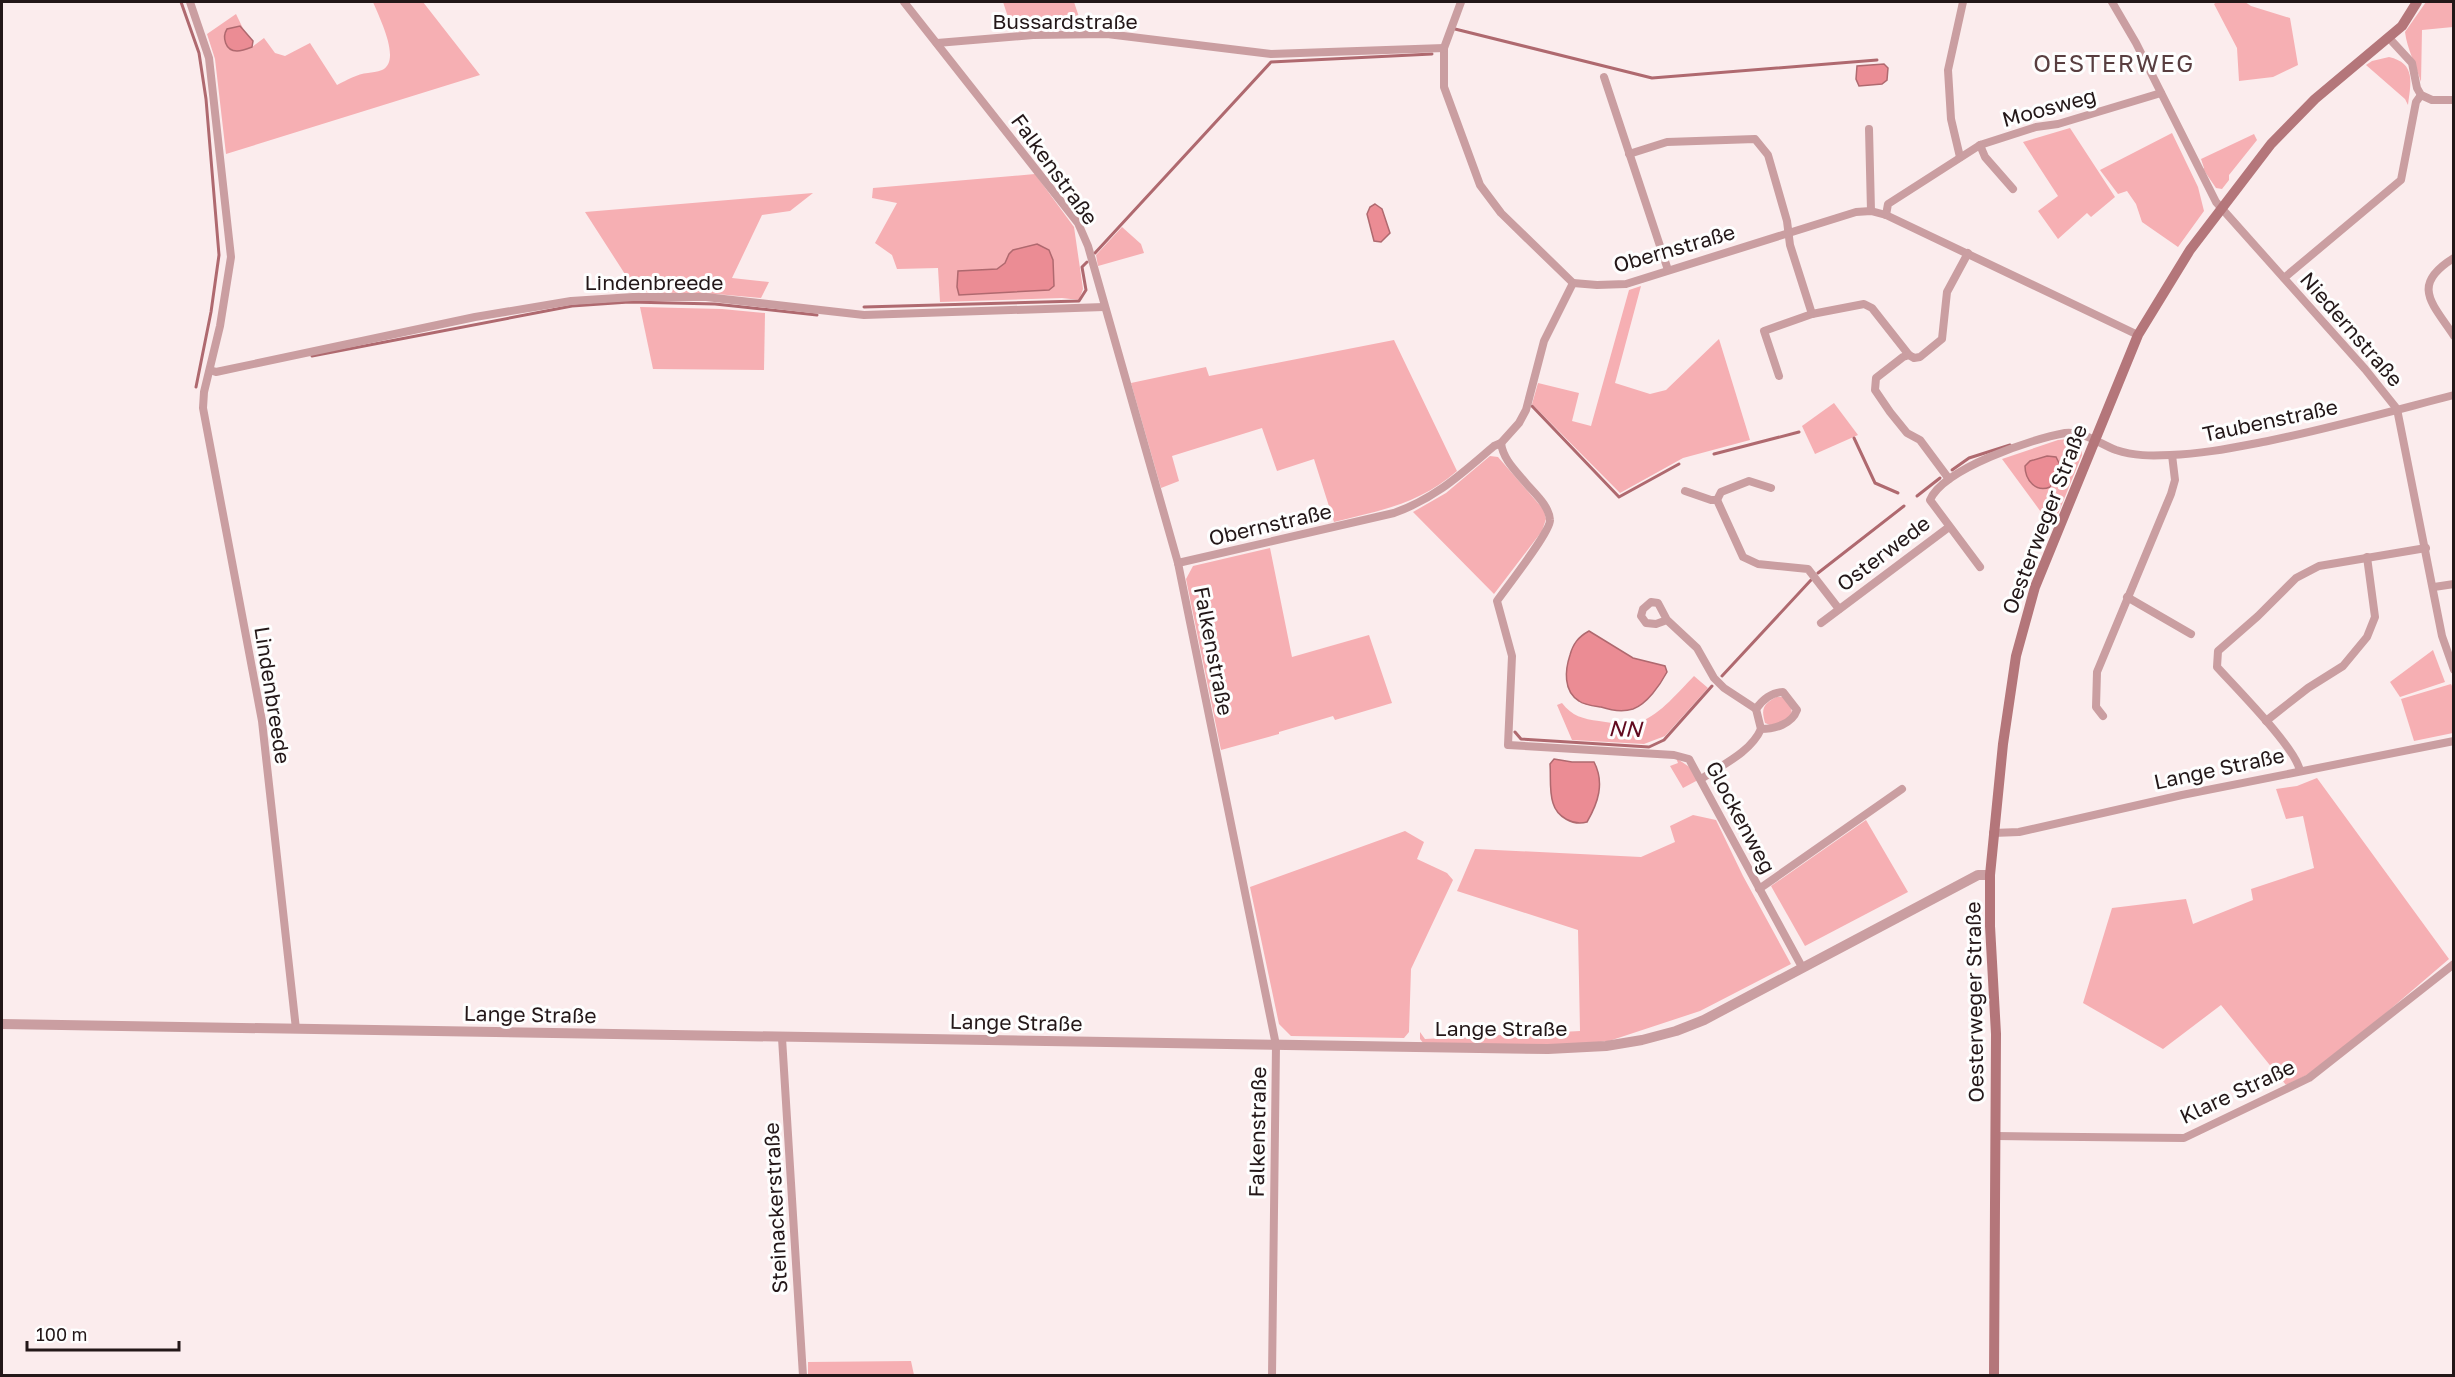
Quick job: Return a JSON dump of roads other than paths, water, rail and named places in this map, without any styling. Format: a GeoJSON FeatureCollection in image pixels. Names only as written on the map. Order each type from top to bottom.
{"type":"FeatureCollection","features":[{"type":"Feature","properties":{"kind":"main road","name":"Oesterweger Straße"},"geometry":{"type":"LineString","coordinates":[[1994,1376],[1996,1034],[1990,875],[2005,733],[2016,656],[2024,622],[2035,587],[2138,335],[2190,250],[2271,144],[2307,107],[2402,26],[2417,2]]}},
{"type":"Feature","properties":{"kind":"street","name":"Lindenbreede"},"geometry":{"type":"LineString","coordinates":[[190,2],[209,58],[231,256],[220,326],[204,392],[203,408],[262,721],[296,1029]]}},
{"type":"Feature","properties":{"kind":"street","name":"Falkenstraße"},"geometry":{"type":"LineString","coordinates":[[904,2],[1078,223],[1088,246],[1178,563],[1276,1045],[1272,1376]]}},
{"type":"Feature","properties":{"kind":"street"},"geometry":{"type":"LineString","coordinates":[[1461,2],[1444,48],[1444,87],[1480,185],[1501,213],[1573,283]]}},
{"type":"Feature","properties":{"kind":"street"},"geometry":{"type":"LineString","coordinates":[[1960,158],[1951,119],[1948,70],[1963,2]]}},
{"type":"Feature","properties":{"kind":"street","name":"Niedernstraße"},"geometry":{"type":"LineString","coordinates":[[2112,2],[2162,93],[2211,194],[2365,369],[2397,409],[2442,636],[2454,670]]}},
{"type":"Feature","properties":{"kind":"street","name":"Bussardstraße"},"geometry":{"type":"LineString","coordinates":[[937,43],[1033,35],[1107,34],[1271,54],[1444,48]]}},
{"type":"Feature","properties":{"kind":"street"},"geometry":{"type":"LineString","coordinates":[[2389,38],[2412,63],[2417,88],[2421,95],[2432,100],[2454,100]]}},
{"type":"Feature","properties":{"kind":"street"},"geometry":{"type":"LineString","coordinates":[[1604,77],[1668,270]]}},
{"type":"Feature","properties":{"kind":"street","name":"Moosweg"},"geometry":{"type":"LineString","coordinates":[[1887,215],[1888,204],[1980,145],[2036,127],[2058,124],[2162,93]]}},
{"type":"Feature","properties":{"kind":"street"},"geometry":{"type":"LineString","coordinates":[[2284,278],[2401,180],[2416,102],[2421,95]]}},
{"type":"Feature","properties":{"kind":"street"},"geometry":{"type":"LineString","coordinates":[[1869,129],[1871,211]]}},
{"type":"Feature","properties":{"kind":"street"},"geometry":{"type":"LineString","coordinates":[[1629,154],[1667,142],[1755,138],[1768,155],[1790,245],[1812,314]]}},
{"type":"Feature","properties":{"kind":"street","name":"Moosweg"},"geometry":{"type":"LineString","coordinates":[[1980,145],[1985,157],[2013,189]]}},
{"type":"Feature","properties":{"kind":"street","name":"Obernstraße"},"geometry":{"type":"LineString","coordinates":[[1178,563],[1359,522],[1418,504],[1443,489],[1494,446],[1501,443],[1519,423],[1526,410],[1544,341],[1573,283],[1626,284],[1856,212],[1871,211],[1887,215],[2138,335]]}},
{"type":"Feature","properties":{"kind":"street"},"geometry":{"type":"LineString","coordinates":[[1779,376],[1764,331],[1812,314],[1864,304],[1872,308],[1909,355],[1914,358],[1920,357],[1942,339],[1947,292],[1968,253]]}},
{"type":"Feature","properties":{"kind":"street"},"geometry":{"type":"LineString","coordinates":[[2454,258],[2441,265],[2429,279],[2427,294],[2454,336]]}},
{"type":"Feature","properties":{"kind":"street","name":"Lindenbreede"},"geometry":{"type":"LineString","coordinates":[[210,370],[216,372],[475,317],[571,301],[633,297],[706,297],[864,315],[1104,307]]}},
{"type":"Feature","properties":{"kind":"street"},"geometry":{"type":"LineString","coordinates":[[1909,355],[1902,357],[1876,378],[1875,390],[1907,433],[1920,440],[1949,479]]}},
{"type":"Feature","properties":{"kind":"street","name":"Taubenstraße"},"geometry":{"type":"LineString","coordinates":[[2095,439],[2113,449],[2145,456],[2208,453],[2292,436],[2454,395]]}},
{"type":"Feature","properties":{"kind":"street","name":"Osterwede"},"geometry":{"type":"LineString","coordinates":[[1980,567],[1930,500],[1933,494],[1972,463],[2047,437],[2068,433],[2095,439]]}},
{"type":"Feature","properties":{"kind":"street","name":"Glockenweg"},"geometry":{"type":"LineString","coordinates":[[1501,443],[1502,452],[1511,466],[1546,506],[1550,519],[1545,533],[1497,601],[1512,656],[1508,745],[1674,755],[1689,759],[1802,967]]}},
{"type":"Feature","properties":{"kind":"street"},"geometry":{"type":"LineString","coordinates":[[2103,716],[2096,708],[2097,672],[2171,494],[2175,480],[2172,455]]}},
{"type":"Feature","properties":{"kind":"street"},"geometry":{"type":"LineString","coordinates":[[1685,491],[1711,500],[1718,500],[1721,492],[1749,481],[1771,489]]}},
{"type":"Feature","properties":{"kind":"street","name":"Osterwede"},"geometry":{"type":"LineString","coordinates":[[1718,500],[1743,557],[1758,564],[1808,569],[1839,609]]}},
{"type":"Feature","properties":{"kind":"street","name":"Osterwede"},"geometry":{"type":"LineString","coordinates":[[1821,623],[1949,526]]}},
{"type":"Feature","properties":{"kind":"street"},"geometry":{"type":"LineString","coordinates":[[2300,771],[2298,762],[2266,721],[2217,667],[2218,651],[2296,578],[2319,566],[2426,548]]}},
{"type":"Feature","properties":{"kind":"street"},"geometry":{"type":"LineString","coordinates":[[2266,721],[2308,688],[2343,666],[2367,637],[2374,617],[2367,557]]}},
{"type":"Feature","properties":{"kind":"street"},"geometry":{"type":"LineString","coordinates":[[2434,587],[2454,584]]}},
{"type":"Feature","properties":{"kind":"street"},"geometry":{"type":"LineString","coordinates":[[2127,597],[2191,634]]}},
{"type":"Feature","properties":{"kind":"street"},"geometry":{"type":"LineString","coordinates":[[1668,620],[1697,648],[1714,678],[1724,688],[1756,709],[1761,729],[1757,739],[1749,747],[1701,779]]}},
{"type":"Feature","properties":{"kind":"street"},"geometry":{"type":"LineString","coordinates":[[1756,709],[1767,698],[1777,692],[1783,692],[1797,710],[1795,716],[1782,726],[1761,729]]}},
{"type":"Feature","properties":{"kind":"street","name":"Lange Straße"},"geometry":{"type":"LineString","coordinates":[[1993,833],[2019,832],[2300,771],[2454,741]]}},
{"type":"Feature","properties":{"kind":"street"},"geometry":{"type":"LineString","coordinates":[[1759,889],[1902,789]]}},
{"type":"Feature","properties":{"kind":"street","name":"Lange Straße"},"geometry":{"type":"LineString","coordinates":[[2,1024],[1537,1049],[1606,1046],[1642,1040],[1704,1020],[1978,875],[1990,875]]}},
{"type":"Feature","properties":{"kind":"street","name":"Klare Straße"},"geometry":{"type":"LineString","coordinates":[[1996,1136],[2184,1138],[2309,1078],[2454,964]]}},
{"type":"Feature","properties":{"kind":"street","name":"Steinackerstraße"},"geometry":{"type":"LineString","coordinates":[[782,1038],[803,1376]]}},
{"type":"Feature","properties":{"kind":"waterway"},"geometry":{"type":"LineString","coordinates":[[181,2],[199,53],[206,99],[219,255],[211,312],[196,387]]}},
{"type":"Feature","properties":{"kind":"waterway"},"geometry":{"type":"LineString","coordinates":[[1455,29],[1652,78],[1877,60]]}},
{"type":"Feature","properties":{"kind":"waterway"},"geometry":{"type":"LineString","coordinates":[[1095,253],[1271,62],[1432,54]]}},
{"type":"Feature","properties":{"kind":"waterway"},"geometry":{"type":"LineString","coordinates":[[864,307],[1079,301],[1086,290],[1082,267],[1087,262]]}},
{"type":"Feature","properties":{"kind":"waterway"},"geometry":{"type":"LineString","coordinates":[[312,356],[572,306],[629,302],[715,304],[817,315]]}},
{"type":"Feature","properties":{"kind":"waterway"},"geometry":{"type":"LineString","coordinates":[[1532,406],[1619,497],[1679,464]]}},
{"type":"Feature","properties":{"kind":"waterway"},"geometry":{"type":"LineString","coordinates":[[1714,454],[1799,432]]}},
{"type":"Feature","properties":{"kind":"waterway"},"geometry":{"type":"LineString","coordinates":[[1854,438],[1875,483],[1898,493]]}},
{"type":"Feature","properties":{"kind":"waterway","name":"NN"},"geometry":{"type":"LineString","coordinates":[[1952,470],[1969,458],[2010,445]]}},
{"type":"Feature","properties":{"kind":"waterway","name":"NN"},"geometry":{"type":"LineString","coordinates":[[1917,496],[1940,478]]}},
{"type":"Feature","properties":{"kind":"waterway","name":"NN"},"geometry":{"type":"LineString","coordinates":[[1818,573],[1904,506]]}},
{"type":"Feature","properties":{"kind":"waterway","name":"NN"},"geometry":{"type":"LineString","coordinates":[[1722,676],[1811,580]]}},
{"type":"Feature","properties":{"kind":"waterway","name":"NN"},"geometry":{"type":"LineString","coordinates":[[1515,732],[1521,739],[1649,747],[1664,740],[1712,686]]}},
{"type":"Feature","properties":{"kind":"district","name":"OESTERWEG"},"geometry":{"type":"Point","coordinates":[2114,62]}}]}
